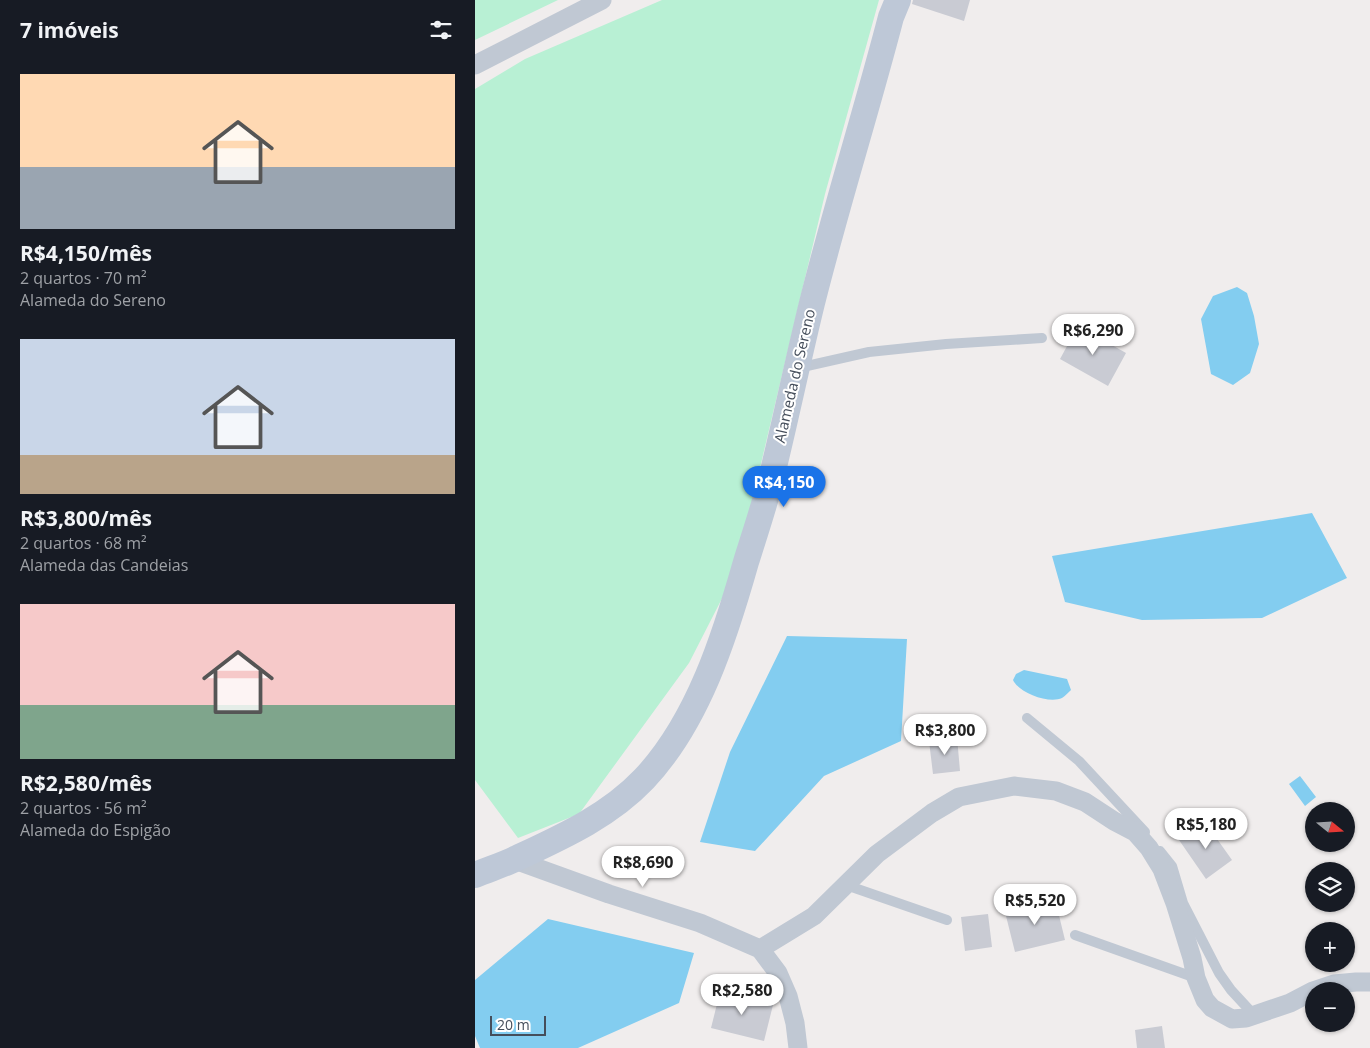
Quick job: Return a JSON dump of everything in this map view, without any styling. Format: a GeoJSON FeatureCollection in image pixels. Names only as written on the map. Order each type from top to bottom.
{"type":"FeatureCollection","features":[{"type":"Feature","properties":{"kind":"street"},"geometry":{"type":"LineString","coordinates":[[475,65],[602,0]]}},
{"type":"Feature","properties":{"kind":"street","name":"Alameda do Sereno"},"geometry":{"type":"LineString","coordinates":[[475,875],[494,866],[515,860],[547,843],[578,830],[625,797],[645,778],[683,725],[710,668],[734,605],[771,478],[812,302],[891,17],[898,0]]}},
{"type":"Feature","properties":{"kind":"street"},"geometry":{"type":"LineString","coordinates":[[760,949],[814,916],[877,854],[932,813],[959,797],[1014,786],[1055,791],[1085,802],[1114,822],[1135,832],[1149,848],[1162,869],[1175,903],[1192,958],[1196,978],[1205,1000],[1212,1008],[1232,1019],[1246,1018],[1290,1003],[1313,991],[1334,984],[1370,982]]}},
{"type":"Feature","properties":{"kind":"street"},"geometry":{"type":"LineString","coordinates":[[515,860],[609,894],[700,923],[760,949],[778,973],[788,996],[795,1023],[798,1048]]}},
{"type":"Feature","properties":{"kind":"lane"},"geometry":{"type":"LineString","coordinates":[[797,368],[869,352],[946,344],[1042,338]]}},
{"type":"Feature","properties":{"kind":"lane"},"geometry":{"type":"LineString","coordinates":[[1027,718],[1079,761],[1145,831],[1172,866],[1183,903],[1219,973],[1231,990],[1254,1015]]}},
{"type":"Feature","properties":{"kind":"lane"},"geometry":{"type":"LineString","coordinates":[[845,885],[947,920]]}},
{"type":"Feature","properties":{"kind":"lane"},"geometry":{"type":"LineString","coordinates":[[1075,935],[1196,978]]}},
{"type":"Feature","properties":{"kind":"green space"},"geometry":{"type":"Polygon","coordinates":[[[475,0],[558,0],[475,40],[475,0]]]}},
{"type":"Feature","properties":{"kind":"green space"},"geometry":{"type":"Polygon","coordinates":[[[662,0],[879,0],[825,194],[735,573],[689,663],[579,814],[518,838],[475,780],[475,89],[525,59],[662,0]]]}},
{"type":"Feature","properties":{"kind":"water"},"geometry":{"type":"Polygon","coordinates":[[[1237,287],[1247,293],[1254,316],[1259,344],[1250,373],[1233,385],[1211,374],[1201,319],[1213,296],[1237,287]]]}},
{"type":"Feature","properties":{"kind":"water"},"geometry":{"type":"Polygon","coordinates":[[[1312,513],[1347,578],[1262,618],[1142,620],[1065,602],[1052,556],[1312,513]]]}},
{"type":"Feature","properties":{"kind":"water"},"geometry":{"type":"Polygon","coordinates":[[[787,636],[907,639],[901,741],[824,776],[755,851],[700,842],[730,752],[787,636]]]}},
{"type":"Feature","properties":{"kind":"water"},"geometry":{"type":"Polygon","coordinates":[[[1024,670],[1067,679],[1071,690],[1062,698],[1050,700],[1035,696],[1021,689],[1013,680],[1016,674],[1024,670]]]}},
{"type":"Feature","properties":{"kind":"water"},"geometry":{"type":"Polygon","coordinates":[[[1300,776],[1316,797],[1310,802],[1305,802],[1305,806],[1289,784],[1300,776]]]}},
{"type":"Feature","properties":{"kind":"water"},"geometry":{"type":"Polygon","coordinates":[[[548,919],[694,953],[679,1003],[578,1048],[480,1048],[475,1036],[475,980],[548,919]]]}},
{"type":"Feature","properties":{"kind":"building"},"geometry":{"type":"Polygon","coordinates":[[[913,0],[970,0],[964,21],[912,4],[913,0]]]}},
{"type":"Feature","properties":{"kind":"building"},"geometry":{"type":"Polygon","coordinates":[[[1078,326],[1126,353],[1108,386],[1060,359],[1078,326]]]}},
{"type":"Feature","properties":{"kind":"building"},"geometry":{"type":"Polygon","coordinates":[[[957,737],[960,771],[933,774],[929,741],[957,737]]]}},
{"type":"Feature","properties":{"kind":"building"},"geometry":{"type":"Polygon","coordinates":[[[1205,822],[1232,860],[1206,879],[1179,840],[1205,822]]]}},
{"type":"Feature","properties":{"kind":"building"},"geometry":{"type":"Polygon","coordinates":[[[1055,899],[1065,940],[1015,952],[1005,912],[1055,899]]]}},
{"type":"Feature","properties":{"kind":"building"},"geometry":{"type":"Polygon","coordinates":[[[988,914],[992,947],[965,951],[961,917],[988,914]]]}},
{"type":"Feature","properties":{"kind":"building"},"geometry":{"type":"Polygon","coordinates":[[[720,992],[773,1005],[764,1041],[711,1028],[720,992]]]}},
{"type":"Feature","properties":{"kind":"building"},"geometry":{"type":"Polygon","coordinates":[[[1162,1026],[1165,1048],[1137,1048],[1135,1030],[1162,1026]]]}}]}
